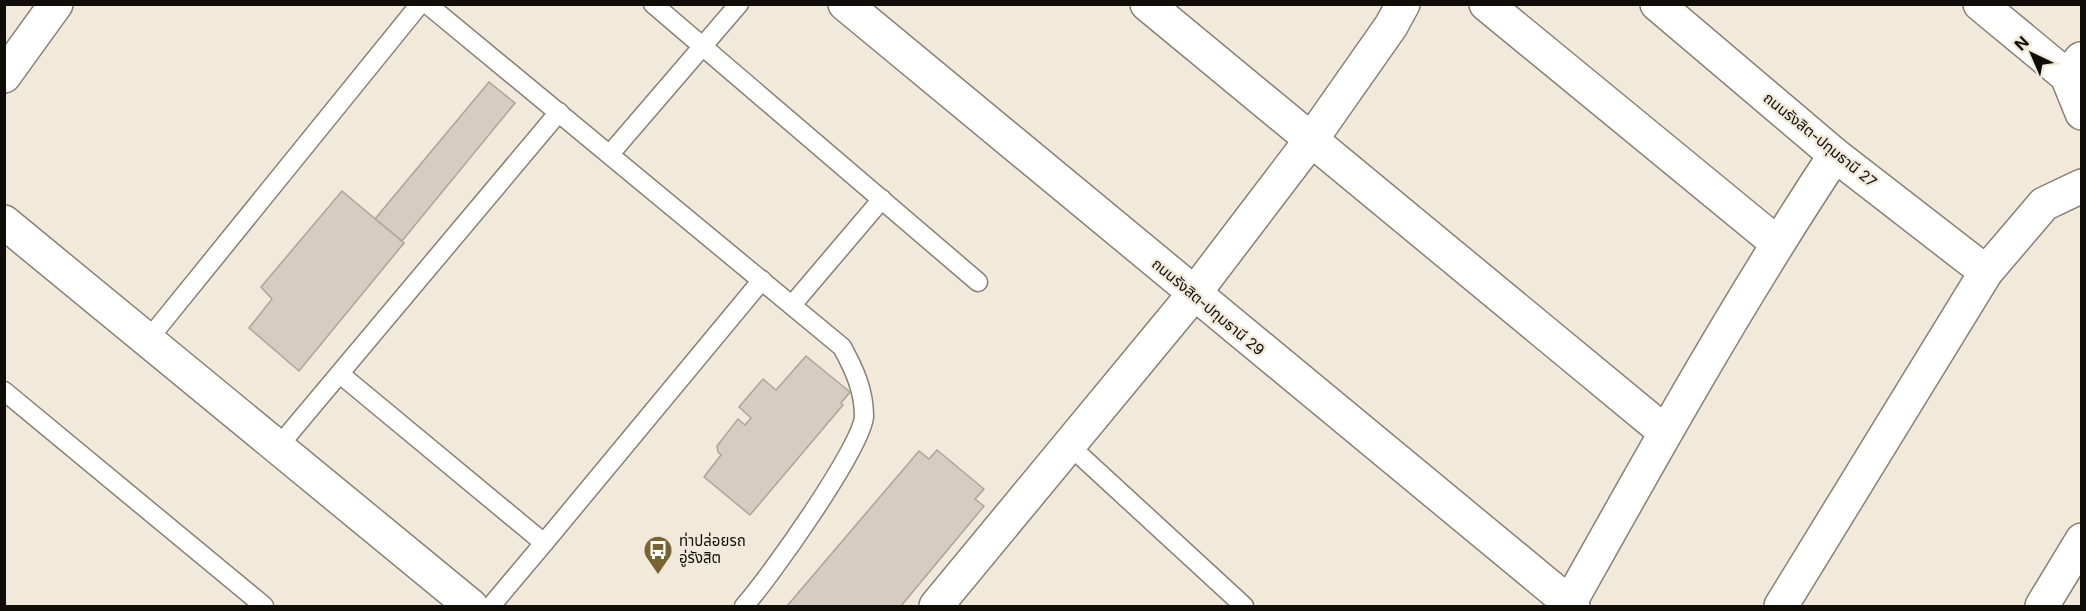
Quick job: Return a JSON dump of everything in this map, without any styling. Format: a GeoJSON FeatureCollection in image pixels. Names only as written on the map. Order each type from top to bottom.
{"type":"FeatureCollection","features":[{"type":"Feature","properties":{"kind":"street"},"geometry":{"type":"LineString","coordinates":[[4,76],[56,4]]}},
{"type":"Feature","properties":{"kind":"street","name":"ถนนรังสิต-ปทุมธานี 29"},"geometry":{"type":"LineString","coordinates":[[845,4],[1570,606]]}},
{"type":"Feature","properties":{"kind":"street"},"geometry":{"type":"LineString","coordinates":[[1147,4],[1665,432]]}},
{"type":"Feature","properties":{"kind":"street"},"geometry":{"type":"LineString","coordinates":[[936,606],[1193,295],[1311,140],[1391,26],[1403,4]]}},
{"type":"Feature","properties":{"kind":"street"},"geometry":{"type":"LineString","coordinates":[[1486,4],[1777,243]]}},
{"type":"Feature","properties":{"kind":"street","name":"ถนนรังสิต-ปทุมธานี 27"},"geometry":{"type":"LineString","coordinates":[[1657,4],[1835,155],[1986,272]]}},
{"type":"Feature","properties":{"kind":"street"},"geometry":{"type":"LineString","coordinates":[[1980,4],[2074,68],[2082,112]]}},
{"type":"Feature","properties":{"kind":"street"},"geometry":{"type":"LineString","coordinates":[[1570,606],[1665,432],[1777,243],[1835,155]]}},
{"type":"Feature","properties":{"kind":"street"},"geometry":{"type":"LineString","coordinates":[[1781,606],[1986,272],[2044,204],[2082,186]]}},
{"type":"Feature","properties":{"kind":"street"},"geometry":{"type":"LineString","coordinates":[[4,222],[471,606]]}},
{"type":"Feature","properties":{"kind":"street"},"geometry":{"type":"LineString","coordinates":[[2042,606],[2082,540]]}},
{"type":"Feature","properties":{"kind":"lane"},"geometry":{"type":"LineString","coordinates":[[147,341],[420,4]]}},
{"type":"Feature","properties":{"kind":"lane"},"geometry":{"type":"LineString","coordinates":[[427,4],[842,347],[861,388],[864,419],[848,454],[795,539],[744,606]]}},
{"type":"Feature","properties":{"kind":"lane"},"geometry":{"type":"LineString","coordinates":[[653,4],[978,282]]}},
{"type":"Feature","properties":{"kind":"lane"},"geometry":{"type":"LineString","coordinates":[[610,154],[739,4]]}},
{"type":"Feature","properties":{"kind":"lane"},"geometry":{"type":"LineString","coordinates":[[277,448],[559,112]]}},
{"type":"Feature","properties":{"kind":"lane"},"geometry":{"type":"LineString","coordinates":[[792,305],[882,199]]}},
{"type":"Feature","properties":{"kind":"lane"},"geometry":{"type":"LineString","coordinates":[[491,606],[762,280]]}},
{"type":"Feature","properties":{"kind":"lane"},"geometry":{"type":"LineString","coordinates":[[340,374],[544,543]]}},
{"type":"Feature","properties":{"kind":"lane"},"geometry":{"type":"LineString","coordinates":[[4,391],[264,606]]}},
{"type":"Feature","properties":{"kind":"lane"},"geometry":{"type":"LineString","coordinates":[[1070,446],[1244,606]]}},
{"type":"Feature","properties":{"kind":"building"},"geometry":{"type":"Polygon","coordinates":[[[489,82],[515,103],[402,241],[375,219],[489,82]]]}},
{"type":"Feature","properties":{"kind":"building"},"geometry":{"type":"Polygon","coordinates":[[[342,191],[404,243],[299,371],[249,328],[272,299],[261,287],[342,191]]]}},
{"type":"Feature","properties":{"kind":"building"},"geometry":{"type":"Polygon","coordinates":[[[806,356],[850,392],[841,403],[843,405],[750,515],[704,477],[721,455],[717,446],[738,419],[745,425],[751,418],[739,407],[763,379],[776,390],[806,356]]]}},
{"type":"Feature","properties":{"kind":"building"},"geometry":{"type":"Polygon","coordinates":[[[937,450],[984,489],[975,499],[984,506],[901,606],[787,606],[919,451],[929,459],[937,450]]]}},
{"type":"Feature","properties":{"kind":"place","name":"ท่าปล่อยรถ อู่รังสิต"},"geometry":{"type":"Point","coordinates":[658,576]}}]}
